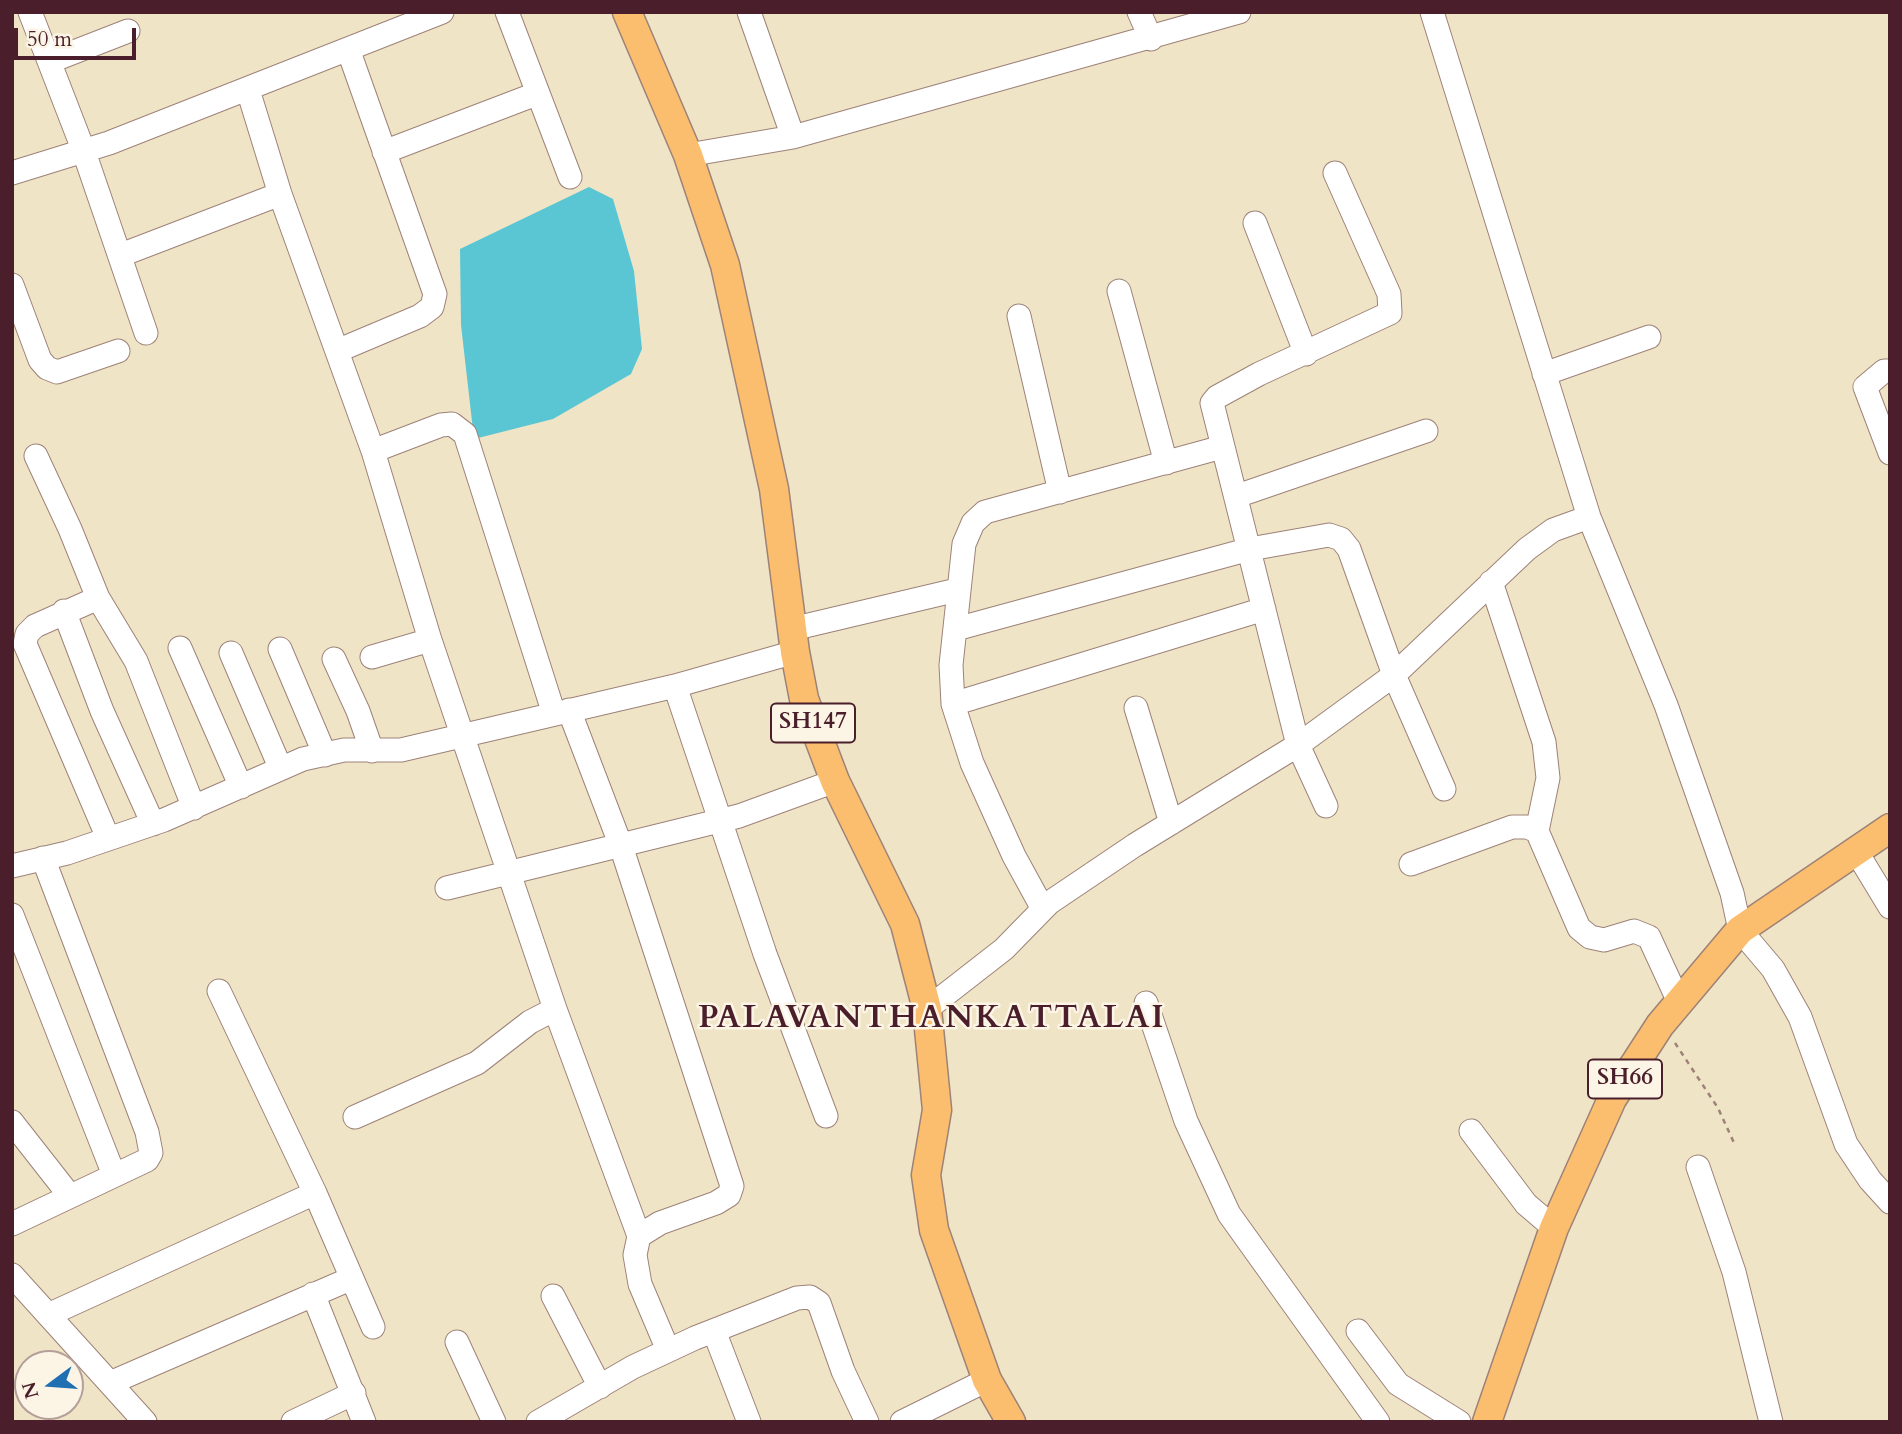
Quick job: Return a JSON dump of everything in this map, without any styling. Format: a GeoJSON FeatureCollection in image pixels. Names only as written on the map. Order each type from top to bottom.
{"type":"FeatureCollection","features":[{"type":"Feature","properties":{"kind":"main road","name":"SH147"},"geometry":{"type":"LineString","coordinates":[[627,12],[688,155],[725,265],[774,489],[793,640],[804,699],[835,781],[905,924],[927,1009],[937,1111],[926,1175],[934,1230],[987,1380],[1011,1422]]}},
{"type":"Feature","properties":{"kind":"main road","name":"SH66"},"geometry":{"type":"LineString","coordinates":[[1487,1422],[1554,1228],[1612,1099],[1660,1025],[1740,930],[1890,828]]}},
{"type":"Feature","properties":{"kind":"street"},"geometry":{"type":"LineString","coordinates":[[30,12],[83,149],[146,333]]}},
{"type":"Feature","properties":{"kind":"street"},"geometry":{"type":"LineString","coordinates":[[12,173],[109,143],[442,12]]}},
{"type":"Feature","properties":{"kind":"street"},"geometry":{"type":"LineString","coordinates":[[507,12],[536,94],[570,177]]}},
{"type":"Feature","properties":{"kind":"street"},"geometry":{"type":"LineString","coordinates":[[748,12],[793,137]]}},
{"type":"Feature","properties":{"kind":"street"},"geometry":{"type":"LineString","coordinates":[[1139,12],[1152,39]]}},
{"type":"Feature","properties":{"kind":"street"},"geometry":{"type":"LineString","coordinates":[[688,155],[793,137],[1152,39],[1239,12]]}},
{"type":"Feature","properties":{"kind":"street"},"geometry":{"type":"LineString","coordinates":[[1432,12],[1461,96],[1589,517],[1666,705],[1732,893],[1740,930],[1773,969],[1800,1017],[1846,1144],[1870,1180],[1890,1202]]}},
{"type":"Feature","properties":{"kind":"street"},"geometry":{"type":"LineString","coordinates":[[51,61],[128,31]]}},
{"type":"Feature","properties":{"kind":"street"},"geometry":{"type":"LineString","coordinates":[[337,351],[420,316],[432,307],[435,294],[348,50]]}},
{"type":"Feature","properties":{"kind":"street"},"geometry":{"type":"LineString","coordinates":[[248,90],[280,194],[373,452],[430,640],[555,1009],[639,1236],[635,1255],[640,1284],[668,1350]]}},
{"type":"Feature","properties":{"kind":"street"},"geometry":{"type":"LineString","coordinates":[[384,152],[536,94]]}},
{"type":"Feature","properties":{"kind":"street"},"geometry":{"type":"LineString","coordinates":[[1326,806],[1298,745],[1212,403],[1217,397],[1390,313],[1391,305],[1335,173]]}},
{"type":"Feature","properties":{"kind":"street"},"geometry":{"type":"LineString","coordinates":[[121,255],[280,194]]}},
{"type":"Feature","properties":{"kind":"street"},"geometry":{"type":"LineString","coordinates":[[1255,223],[1306,354]]}},
{"type":"Feature","properties":{"kind":"street"},"geometry":{"type":"LineString","coordinates":[[12,285],[40,360],[47,368],[57,372],[118,351]]}},
{"type":"Feature","properties":{"kind":"street"},"geometry":{"type":"LineString","coordinates":[[1119,291],[1166,463]]}},
{"type":"Feature","properties":{"kind":"street"},"geometry":{"type":"LineString","coordinates":[[1019,316],[1060,492]]}},
{"type":"Feature","properties":{"kind":"street"},"geometry":{"type":"LineString","coordinates":[[1544,374],[1649,337]]}},
{"type":"Feature","properties":{"kind":"street"},"geometry":{"type":"LineString","coordinates":[[1890,371],[1884,371],[1865,387],[1890,453]]}},
{"type":"Feature","properties":{"kind":"street"},"geometry":{"type":"LineString","coordinates":[[373,452],[441,425],[452,424],[465,434],[562,712],[621,846],[733,1186],[729,1195],[716,1203],[660,1223],[639,1236]]}},
{"type":"Feature","properties":{"kind":"street"},"geometry":{"type":"LineString","coordinates":[[1237,496],[1426,431]]}},
{"type":"Feature","properties":{"kind":"street"},"geometry":{"type":"LineString","coordinates":[[1043,909],[1014,856],[972,763],[953,704],[951,665],[964,544],[973,523],[985,512],[1222,447]]}},
{"type":"Feature","properties":{"kind":"street"},"geometry":{"type":"LineString","coordinates":[[36,456],[70,528],[98,597],[136,660],[194,808]]}},
{"type":"Feature","properties":{"kind":"street"},"geometry":{"type":"LineString","coordinates":[[927,1009],[1003,949],[1043,909],[1171,823],[1298,745],[1394,675],[1440,634],[1527,548],[1553,530],[1589,517]]}},
{"type":"Feature","properties":{"kind":"street"},"geometry":{"type":"LineString","coordinates":[[956,629],[1250,549],[1329,535],[1341,539],[1349,549],[1394,675],[1444,789]]}},
{"type":"Feature","properties":{"kind":"street"},"geometry":{"type":"LineString","coordinates":[[1491,582],[1544,743],[1548,778],[1536,831],[1579,928],[1590,937],[1604,940],[1634,931],[1649,937],[1679,1002]]}},
{"type":"Feature","properties":{"kind":"street"},"geometry":{"type":"LineString","coordinates":[[12,866],[153,824],[241,787],[280,767],[344,750],[401,750],[675,686],[793,640],[957,590]]}},
{"type":"Feature","properties":{"kind":"street"},"geometry":{"type":"LineString","coordinates":[[98,597],[35,626],[27,634],[25,644],[108,838]]}},
{"type":"Feature","properties":{"kind":"street"},"geometry":{"type":"LineString","coordinates":[[953,704],[1264,609]]}},
{"type":"Feature","properties":{"kind":"street"},"geometry":{"type":"LineString","coordinates":[[64,611],[102,711],[153,824]]}},
{"type":"Feature","properties":{"kind":"street"},"geometry":{"type":"LineString","coordinates":[[372,657],[430,640]]}},
{"type":"Feature","properties":{"kind":"street"},"geometry":{"type":"LineString","coordinates":[[180,648],[241,787]]}},
{"type":"Feature","properties":{"kind":"street"},"geometry":{"type":"LineString","coordinates":[[280,649],[325,755]]}},
{"type":"Feature","properties":{"kind":"street"},"geometry":{"type":"LineString","coordinates":[[231,653],[280,767]]}},
{"type":"Feature","properties":{"kind":"street"},"geometry":{"type":"LineString","coordinates":[[334,659],[358,711],[372,751]]}},
{"type":"Feature","properties":{"kind":"street"},"geometry":{"type":"LineString","coordinates":[[675,686],[719,821],[826,1116]]}},
{"type":"Feature","properties":{"kind":"street"},"geometry":{"type":"LineString","coordinates":[[1136,708],[1171,823]]}},
{"type":"Feature","properties":{"kind":"street"},"geometry":{"type":"LineString","coordinates":[[447,888],[719,821],[835,781]]}},
{"type":"Feature","properties":{"kind":"street"},"geometry":{"type":"LineString","coordinates":[[1411,864],[1512,827],[1536,831]]}},
{"type":"Feature","properties":{"kind":"street"},"geometry":{"type":"LineString","coordinates":[[1856,851],[1890,907]]}},
{"type":"Feature","properties":{"kind":"street"},"geometry":{"type":"LineString","coordinates":[[12,1224],[147,1160],[151,1145],[43,858]]}},
{"type":"Feature","properties":{"kind":"street"},"geometry":{"type":"LineString","coordinates":[[12,915],[114,1175]]}},
{"type":"Feature","properties":{"kind":"street"},"geometry":{"type":"LineString","coordinates":[[219,991],[315,1193],[373,1327]]}},
{"type":"Feature","properties":{"kind":"street"},"geometry":{"type":"LineString","coordinates":[[1146,1003],[1186,1121],[1229,1214],[1378,1422]]}},
{"type":"Feature","properties":{"kind":"street"},"geometry":{"type":"LineString","coordinates":[[355,1116],[477,1063],[530,1022],[555,1009]]}},
{"type":"Feature","properties":{"kind":"street"},"geometry":{"type":"LineString","coordinates":[[12,1122],[70,1196]]}},
{"type":"Feature","properties":{"kind":"street"},"geometry":{"type":"LineString","coordinates":[[1471,1131],[1517,1194],[1554,1228]]}},
{"type":"Feature","properties":{"kind":"street"},"geometry":{"type":"LineString","coordinates":[[1698,1167],[1734,1272],[1771,1422]]}},
{"type":"Feature","properties":{"kind":"street"},"geometry":{"type":"LineString","coordinates":[[48,1315],[315,1193]]}},
{"type":"Feature","properties":{"kind":"street"},"geometry":{"type":"LineString","coordinates":[[12,1275],[110,1383],[139,1420]]}},
{"type":"Feature","properties":{"kind":"street"},"geometry":{"type":"LineString","coordinates":[[110,1383],[350,1279]]}},
{"type":"Feature","properties":{"kind":"street"},"geometry":{"type":"LineString","coordinates":[[313,1294],[364,1422]]}},
{"type":"Feature","properties":{"kind":"street"},"geometry":{"type":"LineString","coordinates":[[553,1296],[600,1387]]}},
{"type":"Feature","properties":{"kind":"street"},"geometry":{"type":"LineString","coordinates":[[538,1422],[668,1350],[797,1298],[810,1297],[819,1303],[843,1371],[867,1422]]}},
{"type":"Feature","properties":{"kind":"street"},"geometry":{"type":"LineString","coordinates":[[715,1331],[749,1422]]}},
{"type":"Feature","properties":{"kind":"street"},"geometry":{"type":"LineString","coordinates":[[1358,1331],[1398,1384],[1459,1422]]}},
{"type":"Feature","properties":{"kind":"street"},"geometry":{"type":"LineString","coordinates":[[457,1342],[494,1422]]}},
{"type":"Feature","properties":{"kind":"street"},"geometry":{"type":"LineString","coordinates":[[912,1420],[987,1380]]}},
{"type":"Feature","properties":{"kind":"street"},"geometry":{"type":"LineString","coordinates":[[293,1422],[354,1393]]}},
{"type":"Feature","properties":{"kind":"path"},"geometry":{"type":"LineString","coordinates":[[1660,1025],[1703,1086],[1735,1145]]}},
{"type":"Feature","properties":{"kind":"water"},"geometry":{"type":"Polygon","coordinates":[[[589,187],[613,199],[634,271],[642,349],[631,374],[553,419],[474,439],[461,325],[460,249],[589,187]]]}},
{"type":"Feature","properties":{"kind":"district","name":"PALAVANTHANKATTALAI"},"geometry":{"type":"Point","coordinates":[932,1020]}}]}
